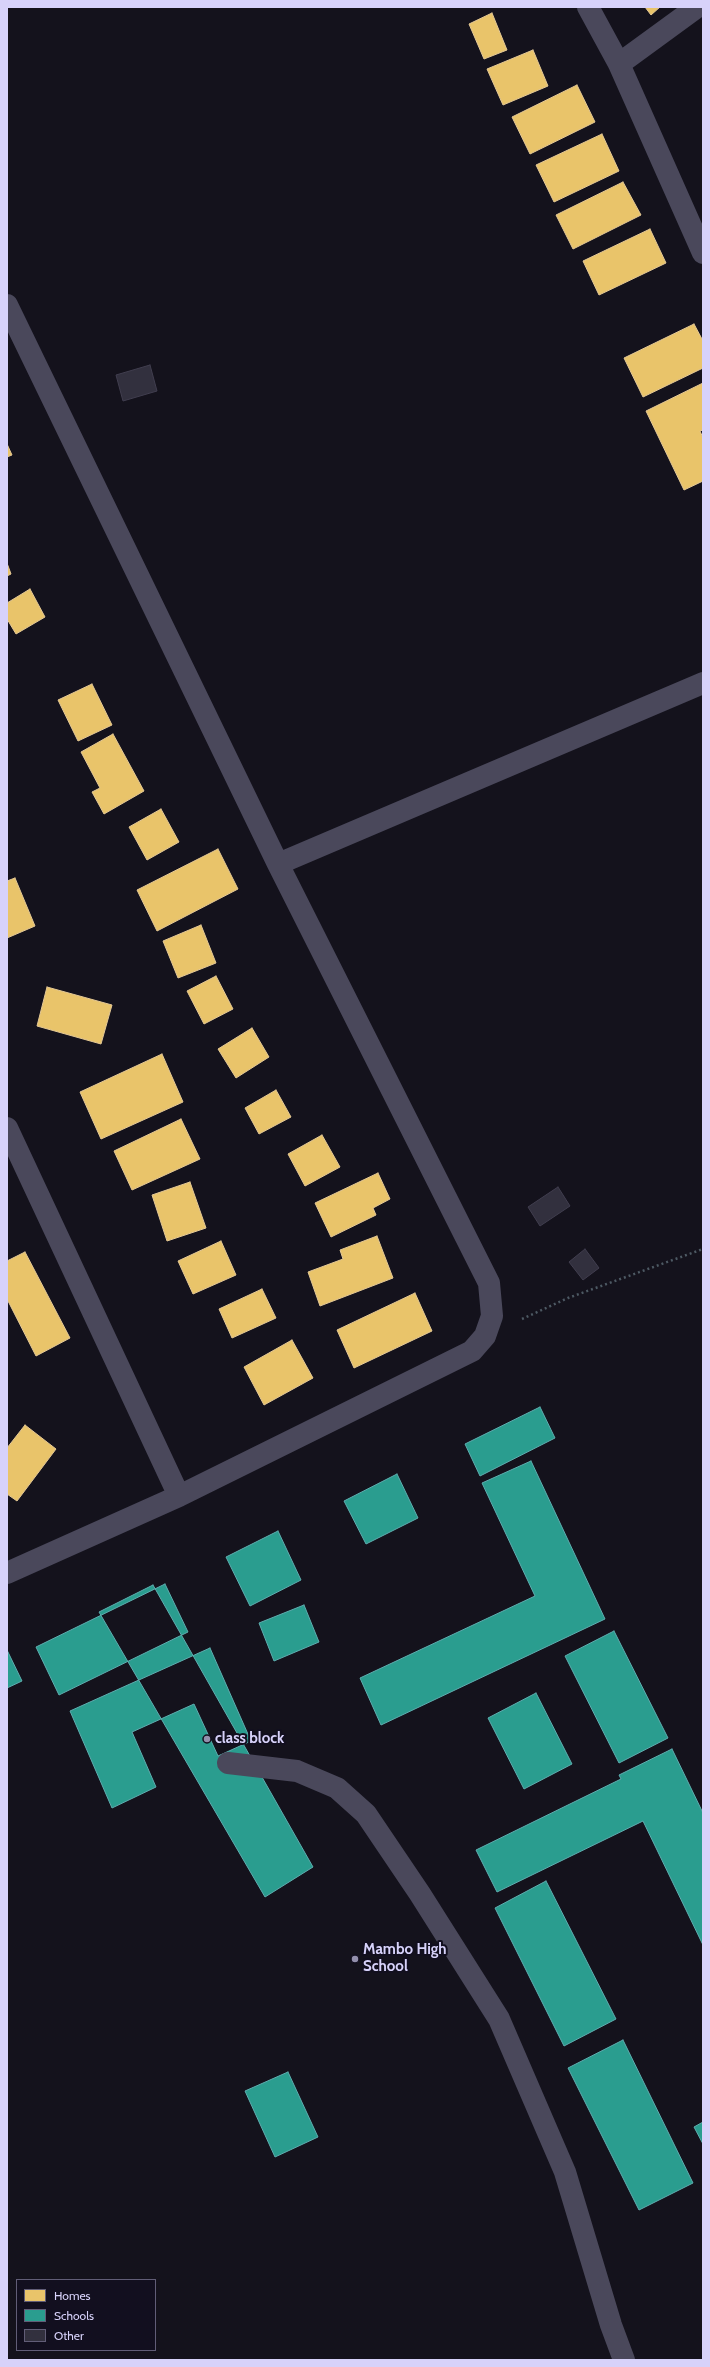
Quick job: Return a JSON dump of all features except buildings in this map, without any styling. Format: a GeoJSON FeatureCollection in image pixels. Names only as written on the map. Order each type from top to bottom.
{"type":"FeatureCollection","features":[{"type":"Feature","properties":{"kind":"street"},"geometry":{"type":"LineString","coordinates":[[588,7],[619,64],[703,253]]}},
{"type":"Feature","properties":{"kind":"street"},"geometry":{"type":"LineString","coordinates":[[619,64],[697,7]]}},
{"type":"Feature","properties":{"kind":"street"},"geometry":{"type":"LineString","coordinates":[[7,305],[278,864],[489,1283],[492,1316],[484,1336],[472,1351],[180,1496],[7,1574]]}},
{"type":"Feature","properties":{"kind":"street"},"geometry":{"type":"LineString","coordinates":[[278,864],[703,683]]}},
{"type":"Feature","properties":{"kind":"street"},"geometry":{"type":"LineString","coordinates":[[7,1128],[12,1151],[180,1496]]}},
{"type":"Feature","properties":{"kind":"street"},"geometry":{"type":"LineString","coordinates":[[228,1763],[298,1771],[338,1788],[366,1814],[420,1894],[499,2019],[565,2172],[611,2325],[624,2360]]}},
{"type":"Feature","properties":{"kind":"path"},"geometry":{"type":"LineString","coordinates":[[484,1336],[568,1298],[703,1249]]}},
{"type":"Feature","properties":{"kind":"place","name":"class block"},"geometry":{"type":"Point","coordinates":[207,1739]}},
{"type":"Feature","properties":{"kind":"place","name":"Mambo High School"},"geometry":{"type":"Point","coordinates":[355,1959]}}]}
